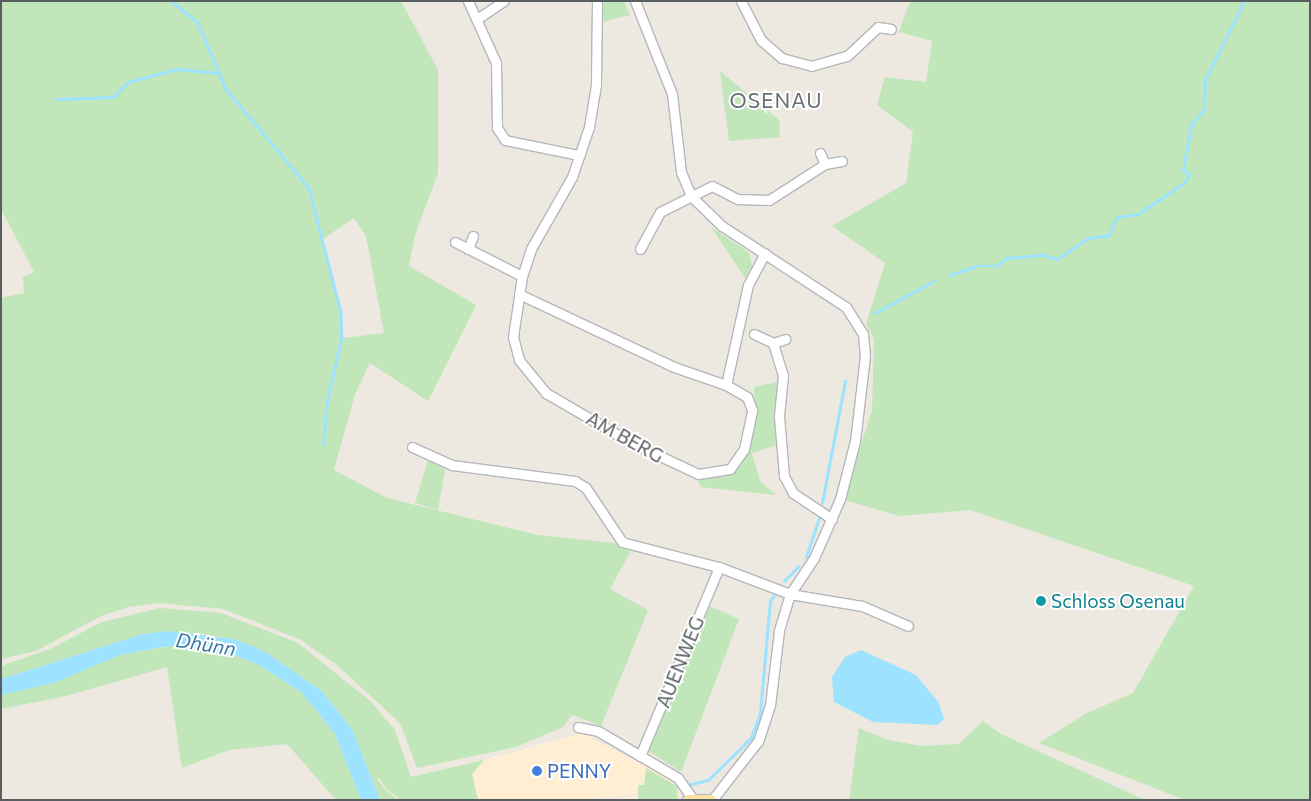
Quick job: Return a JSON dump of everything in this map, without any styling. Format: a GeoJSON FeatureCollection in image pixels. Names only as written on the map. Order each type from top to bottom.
{"type":"FeatureCollection","features":[{"type":"Feature","properties":{"kind":"main road"},"geometry":{"type":"LineString","coordinates":[[690,799],[711,800]]}},
{"type":"Feature","properties":{"kind":"street"},"geometry":{"type":"LineString","coordinates":[[468,1],[478,19],[496,63],[497,128],[505,140],[579,155]]}},
{"type":"Feature","properties":{"kind":"street"},"geometry":{"type":"LineString","coordinates":[[478,19],[504,1]]}},
{"type":"Feature","properties":{"kind":"street","name":"AM BERG"},"geometry":{"type":"LineString","coordinates":[[519,294],[674,367],[726,385],[747,397],[752,410],[744,449],[730,469],[698,474],[628,441],[546,393],[519,360],[513,337],[519,294],[522,276],[579,155],[596,85],[597,1]]}},
{"type":"Feature","properties":{"kind":"street"},"geometry":{"type":"LineString","coordinates":[[635,1],[672,94],[681,172],[691,196],[715,221],[846,307],[863,334],[856,441],[832,519],[790,594],[779,631],[770,705],[758,741],[711,800]]}},
{"type":"Feature","properties":{"kind":"street"},"geometry":{"type":"LineString","coordinates":[[741,1],[761,40],[782,58],[811,66],[848,56],[878,27],[891,29]]}},
{"type":"Feature","properties":{"kind":"street"},"geometry":{"type":"LineString","coordinates":[[820,153],[825,164]]}},
{"type":"Feature","properties":{"kind":"street"},"geometry":{"type":"LineString","coordinates":[[640,249],[660,212],[712,186],[738,199],[769,200],[825,164],[842,161]]}},
{"type":"Feature","properties":{"kind":"street"},"geometry":{"type":"LineString","coordinates":[[468,248],[474,236]]}},
{"type":"Feature","properties":{"kind":"street"},"geometry":{"type":"LineString","coordinates":[[455,242],[522,276]]}},
{"type":"Feature","properties":{"kind":"street"},"geometry":{"type":"LineString","coordinates":[[726,385],[748,285],[765,253]]}},
{"type":"Feature","properties":{"kind":"street"},"geometry":{"type":"LineString","coordinates":[[754,334],[773,343],[785,339]]}},
{"type":"Feature","properties":{"kind":"street"},"geometry":{"type":"LineString","coordinates":[[773,343],[784,384],[779,416],[784,476],[793,493],[832,519]]}},
{"type":"Feature","properties":{"kind":"street"},"geometry":{"type":"LineString","coordinates":[[412,446],[452,465],[575,481],[586,488],[622,542],[719,566],[790,594],[862,606],[908,626]]}},
{"type":"Feature","properties":{"kind":"street","name":"AUENWEG"},"geometry":{"type":"LineString","coordinates":[[640,756],[719,566]]}},
{"type":"Feature","properties":{"kind":"street"},"geometry":{"type":"LineString","coordinates":[[578,728],[598,731],[678,778],[690,799]]}},
{"type":"Feature","properties":{"kind":"shaded area"},"geometry":{"type":"Polygon","coordinates":[[[582,733],[670,779],[679,789],[679,800],[601,800],[655,794],[637,794],[587,800],[478,800],[472,773],[484,760],[582,733]]]}},
{"type":"Feature","properties":{"kind":"green space"},"geometry":{"type":"Polygon","coordinates":[[[1,1],[401,1],[438,70],[438,173],[415,235],[409,266],[476,305],[428,401],[370,363],[355,394],[334,470],[387,498],[538,535],[614,543],[630,552],[610,589],[648,610],[601,726],[572,715],[563,727],[516,747],[417,768],[400,723],[337,665],[301,640],[223,609],[159,603],[129,607],[101,616],[36,651],[1,659],[1,298],[24,293],[23,277],[34,272],[1,209],[1,1]],[[354,218],[323,239],[341,309],[343,338],[384,333],[366,236],[354,218]]]}},
{"type":"Feature","properties":{"kind":"green space"},"geometry":{"type":"Polygon","coordinates":[[[602,1],[624,1],[630,15],[602,22],[602,1]]]}},
{"type":"Feature","properties":{"kind":"green space"},"geometry":{"type":"Polygon","coordinates":[[[910,1],[1310,1],[1310,800],[1185,800],[1039,743],[1085,714],[1133,693],[1194,586],[970,510],[900,516],[844,500],[872,410],[874,339],[866,324],[885,263],[832,226],[906,183],[913,132],[877,105],[885,77],[926,82],[932,41],[899,32],[910,1]]]}},
{"type":"Feature","properties":{"kind":"green space"},"geometry":{"type":"Polygon","coordinates":[[[720,71],[779,120],[780,137],[729,141],[720,71]]]}},
{"type":"Feature","properties":{"kind":"green space"},"geometry":{"type":"Polygon","coordinates":[[[711,227],[749,253],[752,266],[745,278],[711,227]]]}},
{"type":"Feature","properties":{"kind":"green space"},"geometry":{"type":"Polygon","coordinates":[[[778,382],[777,445],[752,453],[760,481],[776,495],[701,487],[696,476],[716,478],[740,463],[756,417],[754,387],[778,382]]]}},
{"type":"Feature","properties":{"kind":"green space"},"geometry":{"type":"Polygon","coordinates":[[[428,460],[445,469],[438,510],[415,503],[428,460]]]}},
{"type":"Feature","properties":{"kind":"green space"},"geometry":{"type":"Polygon","coordinates":[[[709,606],[739,619],[681,772],[647,750],[709,606]]]}},
{"type":"Feature","properties":{"kind":"green space"},"geometry":{"type":"Polygon","coordinates":[[[160,608],[221,613],[298,643],[370,701],[395,730],[411,777],[484,760],[472,774],[478,800],[401,800],[386,789],[381,780],[376,777],[385,790],[398,800],[380,800],[353,731],[322,691],[264,651],[234,639],[203,634],[143,634],[1,679],[1,666],[50,649],[102,622],[160,608]]]}},
{"type":"Feature","properties":{"kind":"green space"},"geometry":{"type":"Polygon","coordinates":[[[170,646],[232,654],[259,665],[302,693],[335,734],[361,800],[336,800],[287,744],[229,750],[182,768],[167,667],[66,696],[1,709],[1,695],[120,655],[170,646]]]}},
{"type":"Feature","properties":{"kind":"green space"},"geometry":{"type":"Polygon","coordinates":[[[983,721],[1001,734],[1145,800],[849,800],[859,728],[888,740],[922,746],[959,744],[983,721]]]}},
{"type":"Feature","properties":{"kind":"green space"},"geometry":{"type":"Polygon","coordinates":[[[646,768],[677,786],[678,800],[638,800],[638,785],[644,785],[646,768]]]}},
{"type":"Feature","properties":{"kind":"water","name":"Dhünn"},"geometry":{"type":"Polygon","coordinates":[[[169,631],[234,639],[264,651],[322,691],[353,731],[380,800],[361,800],[335,734],[302,693],[259,665],[232,654],[185,646],[162,647],[120,655],[54,683],[1,695],[1,679],[143,634],[169,631]]]}},
{"type":"Feature","properties":{"kind":"water"},"geometry":{"type":"Polygon","coordinates":[[[861,650],[916,675],[939,703],[944,719],[938,725],[873,722],[834,702],[832,677],[845,657],[861,650]]]}},
{"type":"Feature","properties":{"kind":"waterway"},"geometry":{"type":"LineString","coordinates":[[172,1],[198,23],[226,89],[309,188],[341,313],[342,337],[327,403],[324,444]]}},
{"type":"Feature","properties":{"kind":"waterway"},"geometry":{"type":"LineString","coordinates":[[950,275],[976,266],[997,266],[1007,258],[1044,255],[1057,259],[1088,238],[1108,236],[1117,217],[1138,214],[1185,182],[1189,175],[1183,170],[1191,125],[1204,109],[1205,80],[1244,1]]}},
{"type":"Feature","properties":{"kind":"waterway"},"geometry":{"type":"LineString","coordinates":[[57,99],[113,97],[128,82],[177,69],[217,73]]}},
{"type":"Feature","properties":{"kind":"waterway"},"geometry":{"type":"LineString","coordinates":[[875,313],[934,281]]}},
{"type":"Feature","properties":{"kind":"waterway"},"geometry":{"type":"LineString","coordinates":[[822,503],[845,381]]}},
{"type":"Feature","properties":{"kind":"waterway"},"geometry":{"type":"LineString","coordinates":[[806,557],[819,518]]}},
{"type":"Feature","properties":{"kind":"waterway"},"geometry":{"type":"LineString","coordinates":[[784,581],[798,567]]}},
{"type":"Feature","properties":{"kind":"waterway"},"geometry":{"type":"LineString","coordinates":[[691,784],[708,780],[751,738],[760,713],[770,601],[776,593]]}},
{"type":"Feature","properties":{"kind":"place","name":"Schloss Osenau"},"geometry":{"type":"Point","coordinates":[1041,601]}},
{"type":"Feature","properties":{"kind":"place","name":"PENNY"},"geometry":{"type":"Point","coordinates":[537,771]}},
{"type":"Feature","properties":{"kind":"district","name":"OSENAU"},"geometry":{"type":"Point","coordinates":[776,100]}}]}
